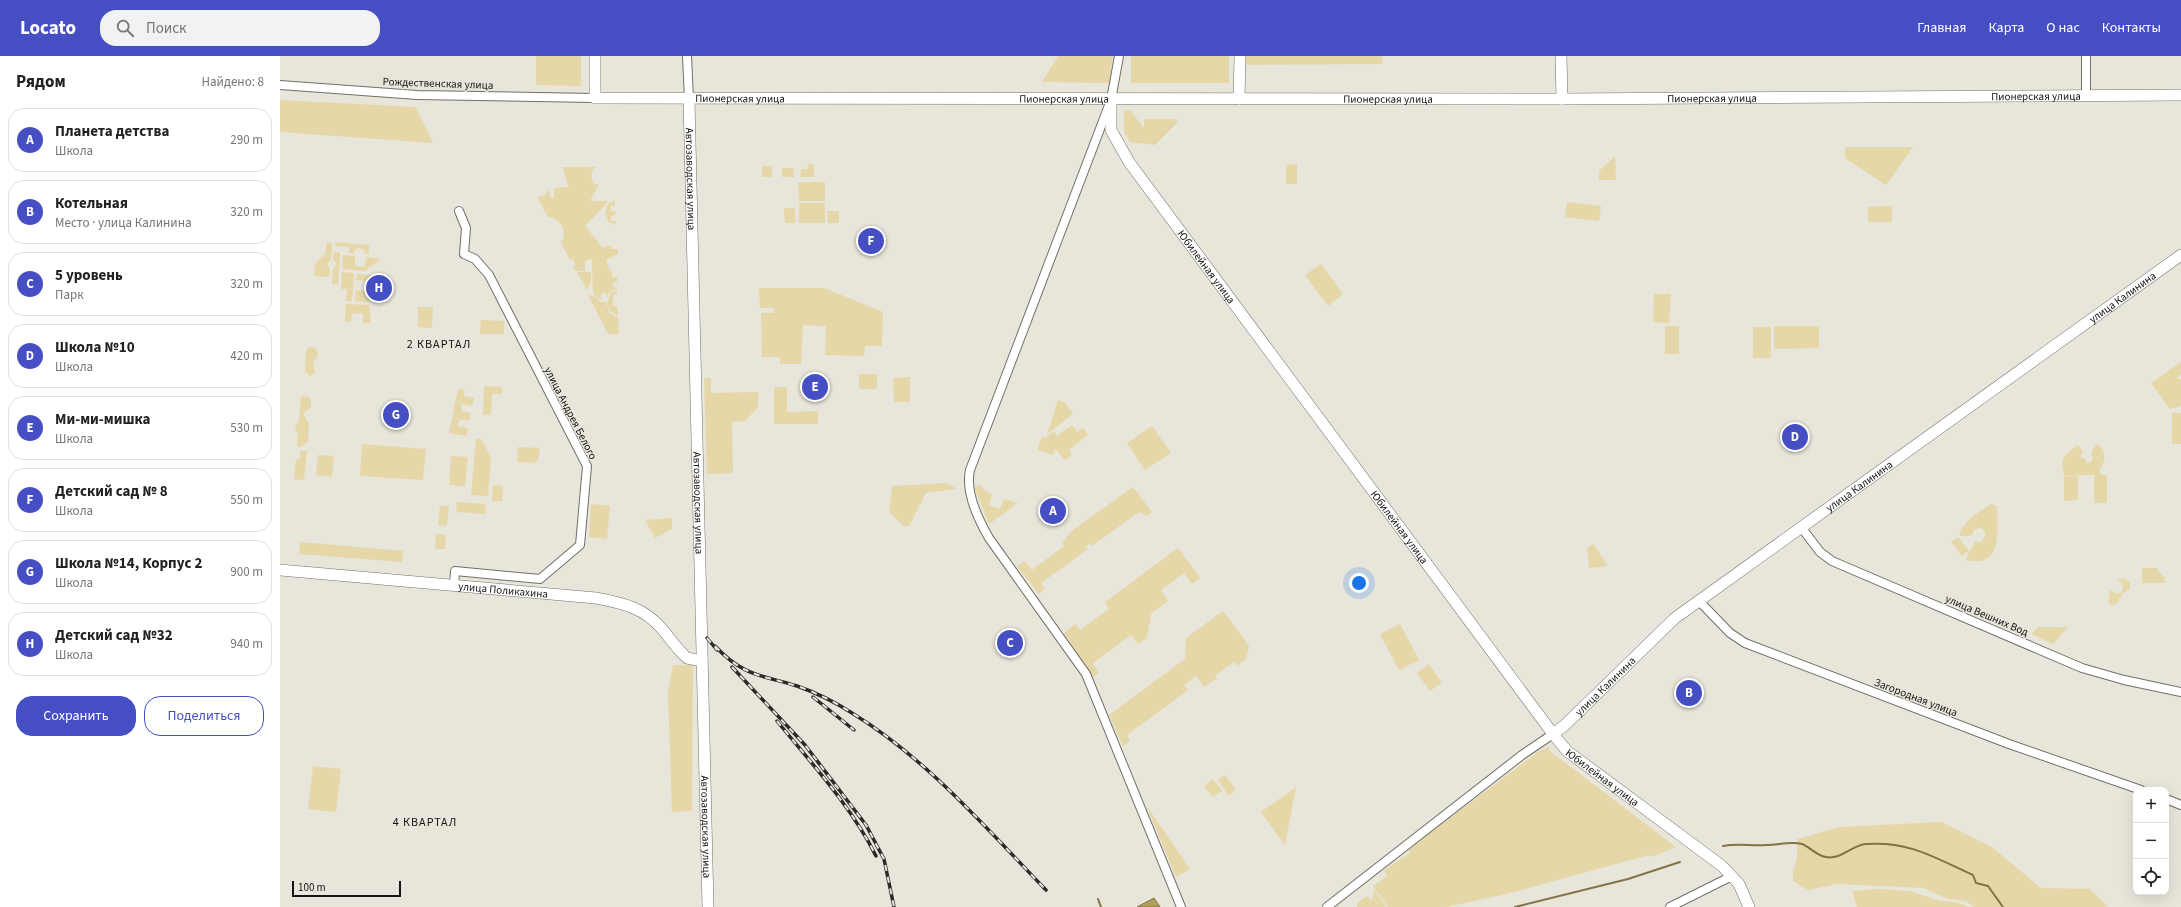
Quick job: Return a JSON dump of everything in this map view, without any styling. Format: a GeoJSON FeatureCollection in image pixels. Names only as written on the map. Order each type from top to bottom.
{"type":"FeatureCollection","features":[{"type":"Feature","properties":{"kind":"street"},"geometry":{"type":"LineString","coordinates":[[595,56],[595,98]]}},
{"type":"Feature","properties":{"kind":"street"},"geometry":{"type":"LineString","coordinates":[[688,56],[688,99]]}},
{"type":"Feature","properties":{"kind":"street"},"geometry":{"type":"LineString","coordinates":[[1111,100],[1119,56]]}},
{"type":"Feature","properties":{"kind":"street"},"geometry":{"type":"LineString","coordinates":[[1239,100],[1240,56]]}},
{"type":"Feature","properties":{"kind":"street"},"geometry":{"type":"LineString","coordinates":[[1561,56],[1562,99]]}},
{"type":"Feature","properties":{"kind":"street"},"geometry":{"type":"LineString","coordinates":[[2086,56],[2086,95]]}},
{"type":"Feature","properties":{"kind":"street","name":"Рождественская улица"},"geometry":{"type":"LineString","coordinates":[[280,85],[417,95],[595,98]]}},
{"type":"Feature","properties":{"kind":"street","name":"Пионерская улица"},"geometry":{"type":"LineString","coordinates":[[595,98],[1239,100],[2181,94]]}},
{"type":"Feature","properties":{"kind":"street","name":"Автозаводская улица"},"geometry":{"type":"LineString","coordinates":[[688,99],[708,907]]}},
{"type":"Feature","properties":{"kind":"street","name":"Юбилейная улица"},"geometry":{"type":"LineString","coordinates":[[1111,100],[1105,130],[1553,734],[1567,751],[1722,866],[1732,876],[1745,896],[1749,907]]}},
{"type":"Feature","properties":{"kind":"street"},"geometry":{"type":"LineString","coordinates":[[1105,130],[970,470],[968,482],[978,515],[989,538],[1086,674],[1181,907]]}},
{"type":"Feature","properties":{"kind":"street","name":"улица Андрея Белого"},"geometry":{"type":"LineString","coordinates":[[454,585],[455,571],[540,579],[580,545],[587,466],[489,274],[475,259],[464,254],[466,228],[458,211]]}},
{"type":"Feature","properties":{"kind":"street","name":"улица Калинина"},"geometry":{"type":"LineString","coordinates":[[1553,734],[1565,725],[1675,618],[2181,255]]}},
{"type":"Feature","properties":{"kind":"street","name":"улица Вешних Вод"},"geometry":{"type":"LineString","coordinates":[[1801,528],[1820,552],[1832,561],[2082,668],[2118,679],[2181,692]]}},
{"type":"Feature","properties":{"kind":"street","name":"улица Поликахина"},"geometry":{"type":"LineString","coordinates":[[280,570],[596,598],[629,604],[640,609],[652,619],[687,658],[702,661]]}},
{"type":"Feature","properties":{"kind":"street","name":"Загородная улица"},"geometry":{"type":"LineString","coordinates":[[1699,601],[1738,640],[2009,744],[2133,787]]}},
{"type":"Feature","properties":{"kind":"street"},"geometry":{"type":"LineString","coordinates":[[1327,907],[1509,765],[1553,734]]}},
{"type":"Feature","properties":{"kind":"street"},"geometry":{"type":"LineString","coordinates":[[2169,800],[2181,805]]}},
{"type":"Feature","properties":{"kind":"street"},"geometry":{"type":"LineString","coordinates":[[1670,907],[1732,876]]}},
{"type":"Feature","properties":{"kind":"shaded area"},"geometry":{"type":"Polygon","coordinates":[[[536,56],[581,56],[581,86],[536,85],[536,56]]]}},
{"type":"Feature","properties":{"kind":"shaded area"},"geometry":{"type":"Polygon","coordinates":[[[1058,56],[1113,56],[1109,83],[1042,82],[1058,56]]]}},
{"type":"Feature","properties":{"kind":"shaded area"},"geometry":{"type":"Polygon","coordinates":[[[1131,56],[1229,56],[1229,83],[1131,83],[1131,56]]]}},
{"type":"Feature","properties":{"kind":"shaded area"},"geometry":{"type":"Polygon","coordinates":[[[1246,56],[1382,56],[1383,64],[1246,65],[1246,56]]]}},
{"type":"Feature","properties":{"kind":"shaded area"},"geometry":{"type":"Polygon","coordinates":[[[280,100],[416,107],[433,143],[280,132],[280,100]]]}},
{"type":"Feature","properties":{"kind":"shaded area"},"geometry":{"type":"Polygon","coordinates":[[[1124,110],[1130,110],[1144,128],[1144,119],[1177,119],[1177,123],[1155,145],[1130,142],[1124,132],[1124,110]]]}},
{"type":"Feature","properties":{"kind":"shaded area"},"geometry":{"type":"Polygon","coordinates":[[[1845,147],[1913,147],[1886,185],[1845,158],[1845,147]]]}},
{"type":"Feature","properties":{"kind":"shaded area"},"geometry":{"type":"Polygon","coordinates":[[[1615,156],[1616,180],[1599,180],[1599,171],[1615,156]]]}},
{"type":"Feature","properties":{"kind":"shaded area"},"geometry":{"type":"Polygon","coordinates":[[[808,164],[814,164],[814,177],[800,177],[801,169],[807,169],[808,164]]]}},
{"type":"Feature","properties":{"kind":"shaded area"},"geometry":{"type":"Polygon","coordinates":[[[1297,164],[1297,184],[1286,184],[1286,165],[1297,164]]]}},
{"type":"Feature","properties":{"kind":"shaded area"},"geometry":{"type":"Polygon","coordinates":[[[762,166],[772,166],[772,177],[762,177],[762,166]]]}},
{"type":"Feature","properties":{"kind":"shaded area"},"geometry":{"type":"Polygon","coordinates":[[[562,167],[596,167],[592,173],[592,177],[594,184],[599,184],[590,201],[609,201],[585,226],[603,248],[611,245],[611,249],[618,249],[618,254],[606,260],[610,271],[612,271],[612,277],[617,277],[617,282],[613,282],[613,287],[617,288],[610,292],[606,297],[606,293],[601,293],[601,300],[593,294],[592,259],[585,261],[585,271],[576,271],[573,266],[576,265],[573,259],[570,260],[561,243],[564,234],[562,226],[553,218],[548,217],[537,197],[544,195],[550,189],[550,197],[554,198],[554,188],[569,187],[562,167]]]}},
{"type":"Feature","properties":{"kind":"shaded area"},"geometry":{"type":"Polygon","coordinates":[[[782,168],[793,168],[794,177],[782,177],[782,168]]]}},
{"type":"Feature","properties":{"kind":"shaded area"},"geometry":{"type":"Polygon","coordinates":[[[798,182],[825,182],[825,201],[799,201],[798,182]]]}},
{"type":"Feature","properties":{"kind":"shaded area"},"geometry":{"type":"Polygon","coordinates":[[[615,200],[615,206],[611,206],[611,211],[615,211],[616,215],[611,216],[611,221],[616,221],[616,225],[609,222],[605,213],[608,204],[615,200]]]}},
{"type":"Feature","properties":{"kind":"shaded area"},"geometry":{"type":"Polygon","coordinates":[[[1567,202],[1601,206],[1599,221],[1565,217],[1567,202]]]}},
{"type":"Feature","properties":{"kind":"shaded area"},"geometry":{"type":"Polygon","coordinates":[[[799,203],[825,203],[825,223],[799,223],[799,203]]]}},
{"type":"Feature","properties":{"kind":"shaded area"},"geometry":{"type":"Polygon","coordinates":[[[1892,206],[1892,222],[1868,222],[1868,207],[1892,206]]]}},
{"type":"Feature","properties":{"kind":"shaded area"},"geometry":{"type":"Polygon","coordinates":[[[784,208],[795,208],[795,223],[785,223],[784,208]]]}},
{"type":"Feature","properties":{"kind":"shaded area"},"geometry":{"type":"Polygon","coordinates":[[[827,211],[839,211],[839,223],[828,223],[827,211]]]}},
{"type":"Feature","properties":{"kind":"shaded area"},"geometry":{"type":"Polygon","coordinates":[[[336,242],[369,245],[369,254],[365,254],[364,250],[359,248],[355,249],[354,253],[349,253],[349,247],[335,246],[336,242]]]}},
{"type":"Feature","properties":{"kind":"shaded area"},"geometry":{"type":"Polygon","coordinates":[[[326,243],[332,243],[331,259],[327,264],[330,269],[329,277],[314,276],[315,264],[326,253],[326,243]]]}},
{"type":"Feature","properties":{"kind":"shaded area"},"geometry":{"type":"Polygon","coordinates":[[[334,252],[340,253],[338,285],[332,284],[333,269],[337,264],[333,259],[334,252]]]}},
{"type":"Feature","properties":{"kind":"shaded area"},"geometry":{"type":"Polygon","coordinates":[[[343,255],[355,256],[355,266],[365,267],[366,257],[381,259],[371,267],[368,267],[367,271],[342,269],[343,255]]]}},
{"type":"Feature","properties":{"kind":"shaded area"},"geometry":{"type":"Polygon","coordinates":[[[1321,264],[1343,294],[1328,306],[1305,275],[1321,264]]]}},
{"type":"Feature","properties":{"kind":"shaded area"},"geometry":{"type":"Polygon","coordinates":[[[342,272],[354,273],[352,301],[346,301],[347,289],[341,289],[342,272]]]}},
{"type":"Feature","properties":{"kind":"shaded area"},"geometry":{"type":"Polygon","coordinates":[[[577,272],[591,272],[591,282],[587,290],[577,272]]]}},
{"type":"Feature","properties":{"kind":"shaded area"},"geometry":{"type":"Polygon","coordinates":[[[357,274],[371,275],[369,302],[355,301],[356,290],[366,291],[366,281],[356,280],[357,274]]]}},
{"type":"Feature","properties":{"kind":"shaded area"},"geometry":{"type":"Polygon","coordinates":[[[759,288],[824,288],[883,312],[882,346],[865,346],[864,356],[825,355],[826,326],[803,325],[801,364],[780,364],[780,357],[762,357],[761,313],[774,313],[774,308],[760,308],[759,288]]]}},
{"type":"Feature","properties":{"kind":"shaded area"},"geometry":{"type":"Polygon","coordinates":[[[617,290],[617,295],[613,295],[613,306],[617,306],[618,315],[611,312],[607,302],[611,293],[617,290]]]}},
{"type":"Feature","properties":{"kind":"shaded area"},"geometry":{"type":"Polygon","coordinates":[[[1654,294],[1671,294],[1669,323],[1653,322],[1654,294]]]}},
{"type":"Feature","properties":{"kind":"shaded area"},"geometry":{"type":"Polygon","coordinates":[[[588,295],[596,297],[600,302],[606,302],[610,313],[618,317],[619,334],[608,334],[588,295]]]}},
{"type":"Feature","properties":{"kind":"shaded area"},"geometry":{"type":"Polygon","coordinates":[[[346,304],[369,305],[371,323],[363,323],[363,314],[352,313],[351,322],[345,321],[346,304]]]}},
{"type":"Feature","properties":{"kind":"shaded area"},"geometry":{"type":"Polygon","coordinates":[[[418,307],[433,307],[432,328],[418,327],[418,307]]]}},
{"type":"Feature","properties":{"kind":"shaded area"},"geometry":{"type":"Polygon","coordinates":[[[481,320],[504,321],[504,334],[480,334],[481,320]]]}},
{"type":"Feature","properties":{"kind":"shaded area"},"geometry":{"type":"Polygon","coordinates":[[[1665,326],[1679,326],[1679,354],[1665,354],[1665,326]]]}},
{"type":"Feature","properties":{"kind":"shaded area"},"geometry":{"type":"Polygon","coordinates":[[[1774,326],[1819,326],[1819,348],[1774,349],[1774,326]]]}},
{"type":"Feature","properties":{"kind":"shaded area"},"geometry":{"type":"Polygon","coordinates":[[[1753,327],[1771,327],[1771,358],[1753,358],[1753,327]]]}},
{"type":"Feature","properties":{"kind":"shaded area"},"geometry":{"type":"Polygon","coordinates":[[[309,347],[316,348],[318,355],[313,364],[315,372],[310,376],[305,371],[306,351],[309,347]]]}},
{"type":"Feature","properties":{"kind":"shaded area"},"geometry":{"type":"Polygon","coordinates":[[[2181,362],[2181,374],[2177,377],[2178,380],[2181,379],[2181,406],[2170,409],[2151,383],[2181,362]]]}},
{"type":"Feature","properties":{"kind":"shaded area"},"geometry":{"type":"Polygon","coordinates":[[[859,374],[877,374],[877,389],[859,389],[859,374]]]}},
{"type":"Feature","properties":{"kind":"shaded area"},"geometry":{"type":"Polygon","coordinates":[[[910,377],[910,402],[894,402],[893,378],[910,377]]]}},
{"type":"Feature","properties":{"kind":"shaded area"},"geometry":{"type":"Polygon","coordinates":[[[704,378],[711,378],[711,393],[758,392],[758,407],[745,421],[732,422],[733,473],[707,474],[704,378]]]}},
{"type":"Feature","properties":{"kind":"shaded area"},"geometry":{"type":"Polygon","coordinates":[[[484,386],[502,387],[502,394],[492,394],[491,415],[483,415],[484,386]]]}},
{"type":"Feature","properties":{"kind":"shaded area"},"geometry":{"type":"Polygon","coordinates":[[[774,387],[787,387],[787,412],[818,411],[818,424],[774,424],[774,387]]]}},
{"type":"Feature","properties":{"kind":"shaded area"},"geometry":{"type":"Polygon","coordinates":[[[458,389],[465,390],[464,396],[474,398],[472,406],[455,403],[458,389]]]}},
{"type":"Feature","properties":{"kind":"shaded area"},"geometry":{"type":"Polygon","coordinates":[[[301,396],[309,397],[311,400],[311,407],[303,414],[309,424],[308,441],[301,447],[297,447],[298,435],[295,426],[299,421],[301,396]]]}},
{"type":"Feature","properties":{"kind":"shaded area"},"geometry":{"type":"Polygon","coordinates":[[[1058,400],[1064,402],[1073,414],[1047,434],[1058,400]]]}},
{"type":"Feature","properties":{"kind":"shaded area"},"geometry":{"type":"Polygon","coordinates":[[[455,403],[462,405],[461,411],[471,413],[469,421],[452,418],[455,403]]]}},
{"type":"Feature","properties":{"kind":"shaded area"},"geometry":{"type":"Polygon","coordinates":[[[2172,413],[2181,413],[2181,444],[2172,444],[2172,413]]]}},
{"type":"Feature","properties":{"kind":"shaded area"},"geometry":{"type":"Polygon","coordinates":[[[452,418],[459,420],[458,426],[468,428],[466,436],[449,433],[452,418]]]}},
{"type":"Feature","properties":{"kind":"shaded area"},"geometry":{"type":"Polygon","coordinates":[[[1072,425],[1077,432],[1083,428],[1088,435],[1069,450],[1072,455],[1065,460],[1055,448],[1053,455],[1037,450],[1042,437],[1045,438],[1054,431],[1057,436],[1072,425]]]}},
{"type":"Feature","properties":{"kind":"shaded area"},"geometry":{"type":"Polygon","coordinates":[[[1152,426],[1171,453],[1145,470],[1127,443],[1152,426]]]}},
{"type":"Feature","properties":{"kind":"shaded area"},"geometry":{"type":"Polygon","coordinates":[[[476,439],[481,439],[491,458],[488,496],[471,495],[476,439]]]}},
{"type":"Feature","properties":{"kind":"shaded area"},"geometry":{"type":"Polygon","coordinates":[[[362,444],[426,449],[423,480],[360,476],[362,444]]]}},
{"type":"Feature","properties":{"kind":"shaded area"},"geometry":{"type":"Polygon","coordinates":[[[2096,444],[2104,453],[2103,464],[2099,471],[2102,475],[2107,475],[2107,503],[2094,503],[2094,475],[2064,476],[2062,463],[2065,455],[2078,445],[2083,452],[2080,458],[2084,458],[2087,463],[2091,462],[2093,458],[2091,454],[2096,444]]]}},
{"type":"Feature","properties":{"kind":"shaded area"},"geometry":{"type":"Polygon","coordinates":[[[518,447],[540,448],[538,460],[533,463],[517,462],[518,447]]]}},
{"type":"Feature","properties":{"kind":"shaded area"},"geometry":{"type":"Polygon","coordinates":[[[300,451],[307,451],[304,480],[294,479],[296,460],[300,458],[300,451]]]}},
{"type":"Feature","properties":{"kind":"shaded area"},"geometry":{"type":"Polygon","coordinates":[[[318,455],[334,456],[332,477],[316,475],[318,455]]]}},
{"type":"Feature","properties":{"kind":"shaded area"},"geometry":{"type":"Polygon","coordinates":[[[451,456],[468,457],[465,486],[449,485],[451,456]]]}},
{"type":"Feature","properties":{"kind":"shaded area"},"geometry":{"type":"Polygon","coordinates":[[[2078,476],[2078,500],[2064,501],[2064,477],[2078,476]]]}},
{"type":"Feature","properties":{"kind":"shaded area"},"geometry":{"type":"Polygon","coordinates":[[[946,483],[957,489],[926,493],[909,526],[903,526],[889,512],[892,486],[946,483]]]}},
{"type":"Feature","properties":{"kind":"shaded area"},"geometry":{"type":"Polygon","coordinates":[[[493,485],[503,486],[502,501],[492,501],[493,485]]]}},
{"type":"Feature","properties":{"kind":"shaded area"},"geometry":{"type":"Polygon","coordinates":[[[981,485],[986,492],[992,494],[989,505],[1000,509],[1004,499],[1018,503],[989,524],[974,487],[981,485]]]}},
{"type":"Feature","properties":{"kind":"shaded area"},"geometry":{"type":"Polygon","coordinates":[[[1133,487],[1152,512],[1147,516],[1139,512],[1092,546],[1090,544],[1086,546],[1088,549],[1041,583],[1045,589],[1039,594],[1017,566],[1025,561],[1032,570],[1064,546],[1062,543],[1073,530],[1133,487]]]}},
{"type":"Feature","properties":{"kind":"shaded area"},"geometry":{"type":"Polygon","coordinates":[[[457,502],[486,504],[485,514],[456,512],[457,502]]]}},
{"type":"Feature","properties":{"kind":"shaded area"},"geometry":{"type":"Polygon","coordinates":[[[591,504],[610,506],[607,539],[589,537],[591,504]]]}},
{"type":"Feature","properties":{"kind":"shaded area"},"geometry":{"type":"Polygon","coordinates":[[[1991,504],[1997,506],[1996,546],[1986,559],[1978,561],[1965,560],[1975,542],[1981,542],[1986,535],[1984,530],[1979,528],[1974,530],[1971,536],[1959,536],[1961,530],[1972,517],[1991,504]]]}},
{"type":"Feature","properties":{"kind":"shaded area"},"geometry":{"type":"Polygon","coordinates":[[[440,506],[449,506],[447,526],[438,525],[440,506]]]}},
{"type":"Feature","properties":{"kind":"shaded area"},"geometry":{"type":"Polygon","coordinates":[[[672,518],[672,529],[655,538],[645,520],[672,518]]]}},
{"type":"Feature","properties":{"kind":"shaded area"},"geometry":{"type":"Polygon","coordinates":[[[436,534],[446,535],[445,549],[435,549],[436,534]]]}},
{"type":"Feature","properties":{"kind":"shaded area"},"geometry":{"type":"Polygon","coordinates":[[[1958,537],[1969,551],[1962,556],[1951,542],[1958,537]]]}},
{"type":"Feature","properties":{"kind":"shaded area"},"geometry":{"type":"Polygon","coordinates":[[[300,542],[403,551],[402,562],[299,554],[300,542]]]}},
{"type":"Feature","properties":{"kind":"shaded area"},"geometry":{"type":"Polygon","coordinates":[[[1593,544],[1608,566],[1589,568],[1587,548],[1593,544]]]}},
{"type":"Feature","properties":{"kind":"shaded area"},"geometry":{"type":"Polygon","coordinates":[[[1178,548],[1200,578],[1192,584],[1184,573],[1161,590],[1168,601],[1151,614],[1147,638],[1138,644],[1131,635],[1093,663],[1099,673],[1093,677],[1064,633],[1075,624],[1080,630],[1109,609],[1105,602],[1178,548]]]}},
{"type":"Feature","properties":{"kind":"shaded area"},"geometry":{"type":"Polygon","coordinates":[[[2142,568],[2156,568],[2165,578],[2165,583],[2142,583],[2142,568]]]}},
{"type":"Feature","properties":{"kind":"shaded area"},"geometry":{"type":"Polygon","coordinates":[[[2124,578],[2130,583],[2130,589],[2123,593],[2116,604],[2111,605],[2108,602],[2110,590],[2116,594],[2122,592],[2123,584],[2117,580],[2124,578]]]}},
{"type":"Feature","properties":{"kind":"shaded area"},"geometry":{"type":"Polygon","coordinates":[[[1223,611],[1249,646],[1246,659],[1237,666],[1234,662],[1216,675],[1217,678],[1204,687],[1196,676],[1184,685],[1188,690],[1127,735],[1130,741],[1123,746],[1109,715],[1185,659],[1186,638],[1223,611]]]}},
{"type":"Feature","properties":{"kind":"shaded area"},"geometry":{"type":"Polygon","coordinates":[[[1400,624],[1419,660],[1399,670],[1380,634],[1400,624]]]}},
{"type":"Feature","properties":{"kind":"shaded area"},"geometry":{"type":"Polygon","coordinates":[[[2038,627],[2068,627],[2053,644],[2032,634],[2038,627]]]}},
{"type":"Feature","properties":{"kind":"shaded area"},"geometry":{"type":"Polygon","coordinates":[[[1429,664],[1442,683],[1430,691],[1417,673],[1429,664]]]}},
{"type":"Feature","properties":{"kind":"shaded area"},"geometry":{"type":"Polygon","coordinates":[[[673,665],[693,665],[692,811],[672,812],[668,692],[673,665]]]}},
{"type":"Feature","properties":{"kind":"shaded area"},"geometry":{"type":"Polygon","coordinates":[[[1548,747],[1551,752],[1676,847],[1652,857],[1649,855],[1510,893],[1447,907],[1388,907],[1373,886],[1387,876],[1384,870],[1410,853],[1408,849],[1538,752],[1548,747]]]}},
{"type":"Feature","properties":{"kind":"shaded area"},"geometry":{"type":"Polygon","coordinates":[[[313,766],[341,769],[336,812],[308,809],[313,766]]]}},
{"type":"Feature","properties":{"kind":"shaded area"},"geometry":{"type":"Polygon","coordinates":[[[1225,775],[1236,790],[1229,796],[1218,780],[1225,775]]]}},
{"type":"Feature","properties":{"kind":"shaded area"},"geometry":{"type":"Polygon","coordinates":[[[1213,779],[1222,791],[1213,797],[1204,786],[1213,779]]]}},
{"type":"Feature","properties":{"kind":"shaded area"},"geometry":{"type":"Polygon","coordinates":[[[1296,787],[1285,845],[1261,812],[1296,787]]]}},
{"type":"Feature","properties":{"kind":"shaded area"},"geometry":{"type":"Polygon","coordinates":[[[1146,805],[1190,869],[1176,877],[1146,805]]]}},
{"type":"Feature","properties":{"kind":"shaded area"},"geometry":{"type":"Polygon","coordinates":[[[1941,822],[1992,847],[2041,888],[2090,889],[2108,907],[1974,907],[1966,901],[1948,899],[1924,888],[1837,884],[1808,890],[1793,881],[1793,872],[1797,858],[1797,839],[1840,827],[1941,822]]]}},
{"type":"Feature","properties":{"kind":"shaded area"},"geometry":{"type":"Polygon","coordinates":[[[1374,889],[1386,907],[1357,907],[1357,903],[1367,896],[1372,901],[1374,889]]]}},
{"type":"Feature","properties":{"kind":"shaded area"},"geometry":{"type":"Polygon","coordinates":[[[1878,889],[1910,891],[1940,901],[1956,902],[1969,907],[1857,907],[1852,891],[1878,889]]]}},
{"type":"Feature","properties":{"kind":"shaded area"},"geometry":{"type":"Polygon","coordinates":[[[1154,898],[1160,907],[1137,907],[1154,898]]]}},
{"type":"Feature","properties":{"kind":"waterway"},"geometry":{"type":"LineString","coordinates":[[1723,846],[1798,843],[1805,845],[1823,856],[1831,857],[1866,844],[1896,845],[1922,852],[1973,875],[1976,883],[1988,886],[2003,907]]}},
{"type":"Feature","properties":{"kind":"waterway"},"geometry":{"type":"LineString","coordinates":[[1515,907],[1628,879],[1680,862]]}},
{"type":"Feature","properties":{"kind":"waterway"},"geometry":{"type":"LineString","coordinates":[[1098,899],[1101,907]]}},
{"type":"Feature","properties":{"kind":"railway"},"geometry":{"type":"LineString","coordinates":[[707,638],[717,650]]}},
{"type":"Feature","properties":{"kind":"railway"},"geometry":{"type":"LineString","coordinates":[[715,646],[725,656],[744,669],[797,686],[819,695],[846,709],[879,731],[905,751],[954,795],[978,818],[1046,890]]}},
{"type":"Feature","properties":{"kind":"railway"},"geometry":{"type":"LineString","coordinates":[[732,667],[805,745],[866,825],[884,859],[894,907]]}},
{"type":"Feature","properties":{"kind":"railway"},"geometry":{"type":"LineString","coordinates":[[813,697],[854,730]]}},
{"type":"Feature","properties":{"kind":"railway"},"geometry":{"type":"LineString","coordinates":[[777,721],[843,803],[855,820],[876,856]]}},
{"type":"Feature","properties":{"kind":"place","name":"Детский сад № 8"},"geometry":{"type":"Point","coordinates":[871,241]}},
{"type":"Feature","properties":{"kind":"place","name":"Детский сад №32"},"geometry":{"type":"Point","coordinates":[379,288]}},
{"type":"Feature","properties":{"kind":"place","name":"Ми-ми-мишка"},"geometry":{"type":"Point","coordinates":[815,387]}},
{"type":"Feature","properties":{"kind":"place","name":"Школа №14, Корпус 2"},"geometry":{"type":"Point","coordinates":[396,415]}},
{"type":"Feature","properties":{"kind":"place","name":"Школа №10"},"geometry":{"type":"Point","coordinates":[1795,437]}},
{"type":"Feature","properties":{"kind":"place","name":"Планета детства"},"geometry":{"type":"Point","coordinates":[1053,511]}},
{"type":"Feature","properties":{"kind":"place","name":"5 уровень"},"geometry":{"type":"Point","coordinates":[1010,643]}},
{"type":"Feature","properties":{"kind":"place","name":"Котельная"},"geometry":{"type":"Point","coordinates":[1689,693]}},
{"type":"Feature","properties":{"kind":"district","name":"2 КВАРТАЛ"},"geometry":{"type":"Point","coordinates":[439,344]}},
{"type":"Feature","properties":{"kind":"district","name":"4 КВАРТАЛ"},"geometry":{"type":"Point","coordinates":[425,822]}}]}
